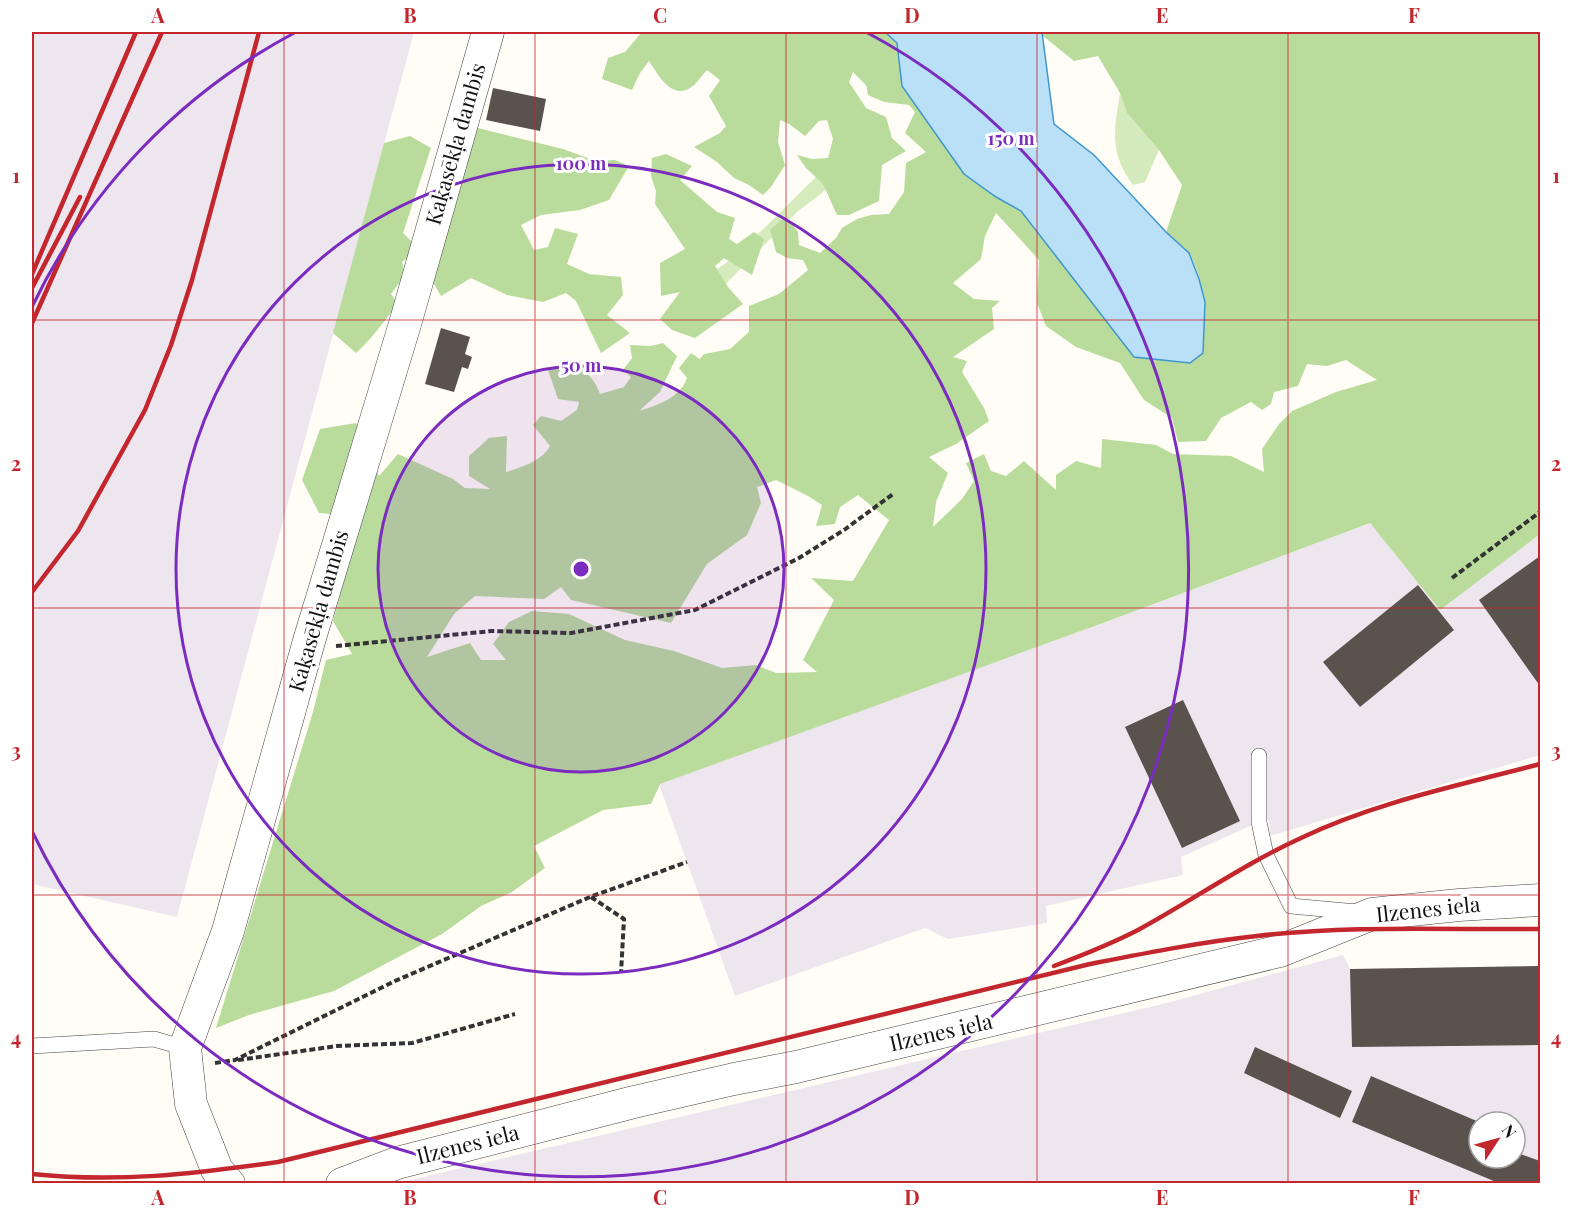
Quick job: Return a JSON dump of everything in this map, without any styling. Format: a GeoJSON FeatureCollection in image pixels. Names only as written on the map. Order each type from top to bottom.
{"type":"FeatureCollection","features":[{"type":"Feature","properties":{"kind":"street","name":"Kaķasēkļa dambis"},"geometry":{"type":"LineString","coordinates":[[229,1184],[217,1170],[192,1104],[186,1058],[228,931],[309,641],[405,324],[488,32]]}},
{"type":"Feature","properties":{"kind":"street","name":"Ilzenes iela"},"geometry":{"type":"LineString","coordinates":[[342,1184],[397,1163],[634,1102],[796,1067],[1280,951],[1372,914],[1540,900]]}},
{"type":"Feature","properties":{"kind":"lane"},"geometry":{"type":"LineString","coordinates":[[1258,756],[1259,822],[1266,855],[1292,906],[1372,914]]}},
{"type":"Feature","properties":{"kind":"lane"},"geometry":{"type":"LineString","coordinates":[[32,1046],[154,1039],[186,1058]]}},
{"type":"Feature","properties":{"kind":"path"},"geometry":{"type":"LineString","coordinates":[[309,641],[337,646],[492,631],[571,633],[695,610],[799,558],[893,494]]}},
{"type":"Feature","properties":{"kind":"path"},"geometry":{"type":"LineString","coordinates":[[1452,578],[1540,512]]}},
{"type":"Feature","properties":{"kind":"path"},"geometry":{"type":"LineString","coordinates":[[235,1060],[395,981],[590,897],[687,862]]}},
{"type":"Feature","properties":{"kind":"path"},"geometry":{"type":"LineString","coordinates":[[590,897],[624,920],[621,973]]}},
{"type":"Feature","properties":{"kind":"path"},"geometry":{"type":"LineString","coordinates":[[186,1058],[235,1060],[337,1046],[412,1043],[515,1014]]}},
{"type":"Feature","properties":{"kind":"shaded area"},"geometry":{"type":"Polygon","coordinates":[[[32,32],[414,32],[177,917],[32,884],[32,32]]]}},
{"type":"Feature","properties":{"kind":"shaded area"},"geometry":{"type":"Polygon","coordinates":[[[1370,523],[1440,609],[1540,534],[1540,755],[1270,836],[1269,820],[1259,822],[1181,857],[1183,875],[1046,906],[1047,923],[948,939],[925,928],[735,996],[659,784],[1103,623],[1370,523]]]}},
{"type":"Feature","properties":{"kind":"shaded area"},"geometry":{"type":"Polygon","coordinates":[[[1343,955],[1350,969],[1540,966],[1540,1183],[393,1184],[1167,1003],[1343,955]]]}},
{"type":"Feature","properties":{"kind":"green space"},"geometry":{"type":"Polygon","coordinates":[[[642,32],[885,32],[897,43],[902,86],[964,174],[996,197],[1021,210],[1134,357],[1159,359],[1203,352],[1203,302],[1199,278],[1188,252],[1166,232],[1182,185],[1159,150],[1127,113],[1120,93],[1098,56],[1074,61],[1043,36],[1042,32],[1324,32],[1325,34],[1331,32],[1540,32],[1540,534],[1440,610],[1370,523],[660,784],[651,804],[603,810],[534,846],[545,868],[512,892],[481,906],[442,934],[334,991],[249,1015],[216,1028],[313,712],[326,660],[352,654],[333,621],[362,517],[319,513],[302,480],[320,429],[356,423],[379,476],[398,454],[453,479],[465,488],[490,489],[469,476],[469,456],[489,438],[507,436],[506,472],[525,466],[542,456],[550,446],[533,425],[541,416],[561,421],[577,410],[579,402],[558,399],[548,370],[566,365],[579,368],[592,379],[600,394],[624,387],[631,377],[623,370],[632,358],[630,345],[651,346],[663,343],[677,356],[660,392],[639,411],[668,400],[684,385],[687,378],[679,368],[691,353],[700,359],[704,354],[730,349],[749,332],[749,306],[779,294],[808,270],[803,260],[787,258],[776,252],[770,230],[786,216],[798,232],[799,245],[820,253],[836,238],[842,228],[857,219],[889,214],[904,192],[906,163],[926,152],[905,133],[915,112],[909,105],[884,102],[868,95],[866,85],[853,72],[849,82],[866,108],[886,117],[892,138],[906,151],[882,165],[879,201],[849,215],[837,215],[823,184],[806,168],[797,155],[812,159],[828,158],[833,139],[827,120],[819,121],[805,136],[780,120],[778,142],[785,165],[763,195],[734,178],[717,162],[694,147],[720,133],[726,126],[709,96],[720,80],[707,70],[692,87],[677,91],[665,84],[649,61],[632,90],[602,79],[608,58],[625,52],[642,32]],[[996,213],[985,236],[981,259],[953,283],[974,299],[1000,301],[992,308],[994,329],[953,357],[967,361],[962,372],[984,408],[989,421],[956,444],[929,457],[948,473],[936,502],[933,527],[962,499],[974,481],[966,463],[984,454],[991,471],[1006,476],[1024,461],[1056,490],[1056,475],[1076,461],[1101,468],[1102,439],[1156,445],[1173,454],[1231,456],[1264,472],[1262,449],[1279,424],[1292,411],[1336,392],[1377,380],[1346,360],[1327,366],[1307,364],[1298,386],[1274,392],[1271,404],[1262,410],[1251,402],[1221,418],[1206,441],[1178,442],[1172,418],[1144,400],[1120,363],[1076,347],[1046,326],[1037,303],[1039,260],[996,213]],[[776,480],[757,487],[761,503],[747,535],[707,564],[671,623],[571,600],[561,587],[544,599],[475,596],[454,614],[427,657],[470,643],[481,660],[506,660],[493,644],[509,622],[532,611],[569,614],[625,640],[674,651],[722,668],[756,665],[776,673],[817,672],[803,660],[834,600],[811,578],[853,581],[889,520],[858,495],[840,507],[835,524],[816,526],[822,505],[776,480]]]}},
{"type":"Feature","properties":{"kind":"green space"},"geometry":{"type":"Polygon","coordinates":[[[1120,93],[1127,113],[1159,150],[1145,182],[1133,185],[1120,162],[1115,141],[1120,93]]]}},
{"type":"Feature","properties":{"kind":"green space"},"geometry":{"type":"Polygon","coordinates":[[[470,126],[563,149],[596,161],[615,160],[629,166],[609,200],[580,210],[541,215],[521,225],[534,250],[548,247],[555,228],[578,234],[567,264],[589,274],[621,277],[623,295],[607,315],[630,333],[601,353],[576,301],[566,293],[543,302],[507,295],[471,278],[441,296],[430,277],[470,126]]]}},
{"type":"Feature","properties":{"kind":"green space"},"geometry":{"type":"Polygon","coordinates":[[[410,136],[431,148],[403,233],[419,249],[402,262],[405,275],[391,294],[398,304],[373,336],[356,353],[333,333],[384,143],[410,136]]]}},
{"type":"Feature","properties":{"kind":"green space"},"geometry":{"type":"Polygon","coordinates":[[[666,154],[692,166],[680,180],[717,212],[735,218],[729,239],[737,244],[754,232],[764,239],[752,275],[724,258],[715,266],[728,287],[743,304],[695,338],[672,330],[660,319],[680,292],[661,296],[660,263],[685,249],[655,204],[656,191],[651,176],[652,158],[666,154]]]}},
{"type":"Feature","properties":{"kind":"green space"},"geometry":{"type":"Polygon","coordinates":[[[852,159],[822,193],[798,211],[691,319],[709,275],[737,255],[830,163],[852,159]]]}},
{"type":"Feature","properties":{"kind":"water"},"geometry":{"type":"Polygon","coordinates":[[[885,32],[1042,32],[1054,124],[1094,155],[1166,232],[1189,253],[1205,302],[1203,353],[1190,363],[1134,357],[1021,211],[996,197],[964,174],[902,86],[897,43],[885,32]]]}},
{"type":"Feature","properties":{"kind":"building"},"geometry":{"type":"Polygon","coordinates":[[[493,88],[546,99],[540,131],[486,120],[493,88]]]}},
{"type":"Feature","properties":{"kind":"building"},"geometry":{"type":"Polygon","coordinates":[[[441,328],[470,337],[465,354],[472,357],[468,369],[462,367],[454,392],[425,384],[441,328]]]}},
{"type":"Feature","properties":{"kind":"building"},"geometry":{"type":"Polygon","coordinates":[[[1540,556],[1540,686],[1479,600],[1540,556]]]}},
{"type":"Feature","properties":{"kind":"building"},"geometry":{"type":"Polygon","coordinates":[[[1418,585],[1454,630],[1360,707],[1323,662],[1418,585]]]}},
{"type":"Feature","properties":{"kind":"building"},"geometry":{"type":"Polygon","coordinates":[[[1183,700],[1240,821],[1182,848],[1125,727],[1183,700]]]}},
{"type":"Feature","properties":{"kind":"building"},"geometry":{"type":"Polygon","coordinates":[[[1540,966],[1540,1045],[1352,1047],[1350,969],[1540,966]]]}},
{"type":"Feature","properties":{"kind":"building"},"geometry":{"type":"Polygon","coordinates":[[[1255,1047],[1352,1091],[1340,1118],[1244,1073],[1255,1047]]]}},
{"type":"Feature","properties":{"kind":"building"},"geometry":{"type":"Polygon","coordinates":[[[1371,1076],[1467,1117],[1467,1170],[1352,1122],[1371,1076]]]}},
{"type":"Feature","properties":{"kind":"building"},"geometry":{"type":"Polygon","coordinates":[[[1527,1156],[1540,1161],[1540,1184],[1501,1184],[1467,1170],[1527,1170],[1527,1156]]]}},
{"type":"Feature","properties":{"kind":"railway"},"geometry":{"type":"LineString","coordinates":[[32,274],[136,32]]}},
{"type":"Feature","properties":{"kind":"railway"},"geometry":{"type":"LineString","coordinates":[[32,323],[162,32]]}},
{"type":"Feature","properties":{"kind":"railway"},"geometry":{"type":"LineString","coordinates":[[32,592],[78,531],[145,410],[171,345],[192,280],[259,32]]}},
{"type":"Feature","properties":{"kind":"railway"},"geometry":{"type":"LineString","coordinates":[[32,288],[80,197]]}},
{"type":"Feature","properties":{"kind":"railway"},"geometry":{"type":"LineString","coordinates":[[1054,966],[1138,930],[1259,859],[1330,825],[1419,795],[1540,764]]}},
{"type":"Feature","properties":{"kind":"railway"},"geometry":{"type":"LineString","coordinates":[[32,1174],[95,1178],[155,1176],[278,1162],[1090,964],[1194,945],[1257,936],[1328,930],[1540,929]]}}]}
